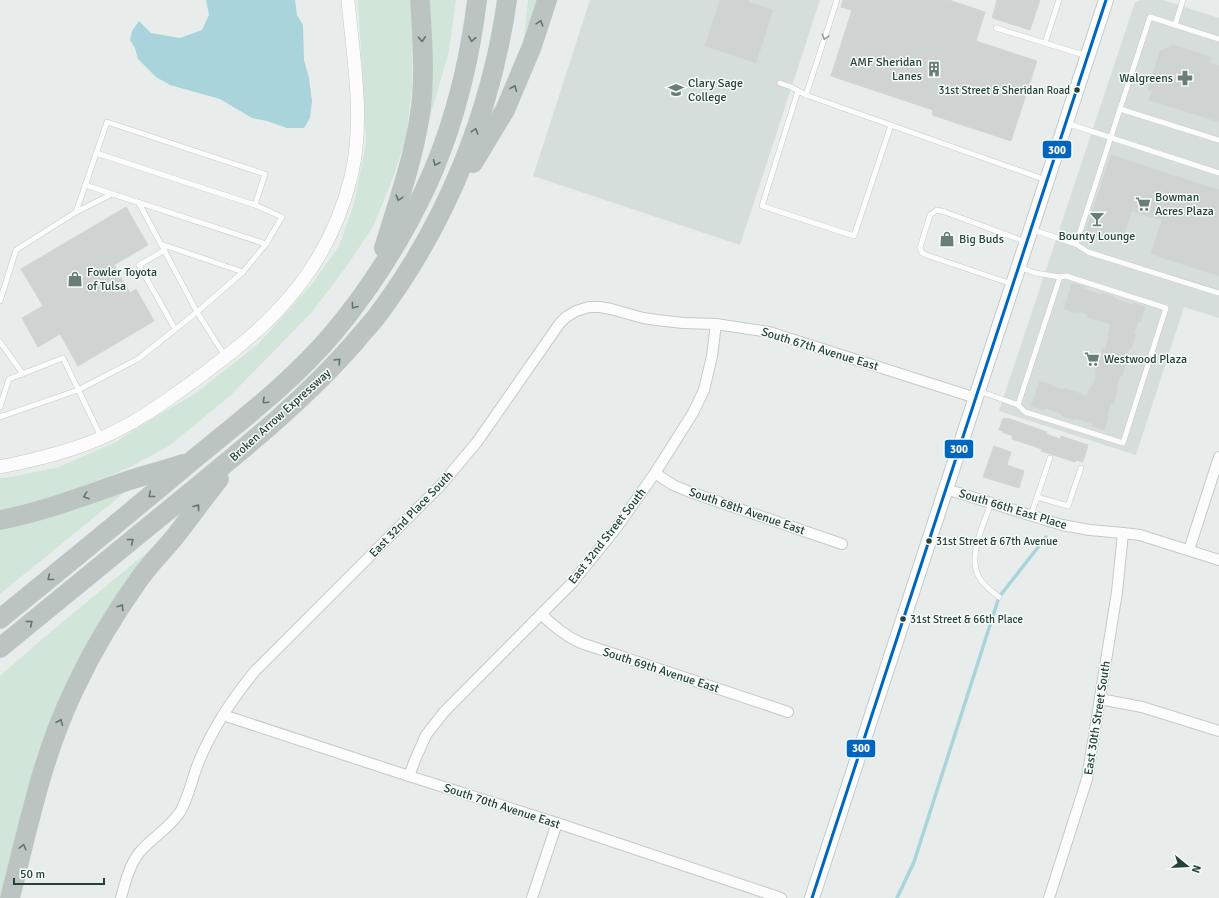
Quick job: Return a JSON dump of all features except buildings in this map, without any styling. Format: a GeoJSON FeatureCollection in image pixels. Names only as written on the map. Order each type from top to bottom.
{"type":"FeatureCollection","features":[{"type":"Feature","properties":{"kind":"highway"},"geometry":{"type":"LineString","coordinates":[[377,275],[414,147],[421,106],[423,61],[420,0]]}},
{"type":"Feature","properties":{"kind":"highway","name":"Broken Arrow Expressway"},"geometry":{"type":"LineString","coordinates":[[0,619],[261,404],[317,351],[335,330],[377,275],[426,188],[443,147],[458,102],[468,60],[477,0]]}},
{"type":"Feature","properties":{"kind":"highway","name":"Broken Arrow Expressway"},"geometry":{"type":"LineString","coordinates":[[0,648],[238,454],[310,391],[376,318],[425,243],[456,181],[472,142],[487,93],[497,53],[507,0]]}},
{"type":"Feature","properties":{"kind":"highway"},"geometry":{"type":"LineString","coordinates":[[425,243],[505,110],[532,46],[547,0]]}},
{"type":"Feature","properties":{"kind":"highway"},"geometry":{"type":"LineString","coordinates":[[10,898],[44,766],[56,730],[73,691],[93,652],[140,577],[173,538],[238,454]]}},
{"type":"Feature","properties":{"kind":"highway"},"geometry":{"type":"LineString","coordinates":[[0,520],[26,515],[122,482],[192,462]]}},
{"type":"Feature","properties":{"kind":"main road"},"geometry":{"type":"LineString","coordinates":[[812,898],[1106,0]]}},
{"type":"Feature","properties":{"kind":"street"},"geometry":{"type":"LineString","coordinates":[[0,467],[48,456],[102,438],[151,411],[226,357],[279,309],[303,280],[318,258],[330,236],[342,207],[356,153],[356,90],[348,0]]}},
{"type":"Feature","properties":{"kind":"street","name":"South 67th Avenue East"},"geometry":{"type":"LineString","coordinates":[[589,308],[600,307],[612,309],[643,318],[663,321],[716,324],[755,329],[788,337],[977,394]]}},
{"type":"Feature","properties":{"kind":"street","name":"East 32nd Place South"},"geometry":{"type":"LineString","coordinates":[[121,898],[134,859],[142,849],[169,825],[180,812],[199,762],[212,734],[236,694],[255,672],[441,485],[463,460],[489,426],[560,323],[576,311],[589,308]]}},
{"type":"Feature","properties":{"kind":"street","name":"East 32nd Street South"},"geometry":{"type":"LineString","coordinates":[[409,776],[426,735],[444,712],[542,615],[572,583],[617,527],[655,473],[693,413],[704,390],[712,356],[716,324]]}},
{"type":"Feature","properties":{"kind":"street"},"geometry":{"type":"LineString","coordinates":[[1189,550],[1219,457]]}},
{"type":"Feature","properties":{"kind":"street","name":"South 68th Avenue East"},"geometry":{"type":"LineString","coordinates":[[655,473],[673,485],[690,492],[842,544]]}},
{"type":"Feature","properties":{"kind":"street","name":"South 66th East Place"},"geometry":{"type":"LineString","coordinates":[[946,489],[1073,528],[1123,533],[1151,538],[1219,560]]}},
{"type":"Feature","properties":{"kind":"street","name":"East 30th Street South"},"geometry":{"type":"LineString","coordinates":[[1049,898],[1087,779],[1119,576],[1123,533]]}},
{"type":"Feature","properties":{"kind":"street","name":"South 69th Avenue East"},"geometry":{"type":"LineString","coordinates":[[542,615],[558,631],[581,643],[788,712]]}},
{"type":"Feature","properties":{"kind":"street"},"geometry":{"type":"LineString","coordinates":[[1100,699],[1142,707],[1219,731]]}},
{"type":"Feature","properties":{"kind":"street","name":"South 70th Avenue East"},"geometry":{"type":"LineString","coordinates":[[223,715],[557,823],[782,898]]}},
{"type":"Feature","properties":{"kind":"street"},"geometry":{"type":"LineString","coordinates":[[532,898],[557,823]]}},
{"type":"Feature","properties":{"kind":"lane"},"geometry":{"type":"LineString","coordinates":[[806,95],[837,0]]}},
{"type":"Feature","properties":{"kind":"lane"},"geometry":{"type":"LineString","coordinates":[[1045,43],[1059,0]]}},
{"type":"Feature","properties":{"kind":"lane"},"geometry":{"type":"LineString","coordinates":[[1175,25],[1183,0]]}},
{"type":"Feature","properties":{"kind":"lane"},"geometry":{"type":"LineString","coordinates":[[1076,244],[1150,17],[1219,39]]}},
{"type":"Feature","properties":{"kind":"lane"},"geometry":{"type":"LineString","coordinates":[[996,28],[1088,56]]}},
{"type":"Feature","properties":{"kind":"lane"},"geometry":{"type":"LineString","coordinates":[[780,83],[806,95],[1047,180]]}},
{"type":"Feature","properties":{"kind":"lane"},"geometry":{"type":"LineString","coordinates":[[798,91],[762,206],[854,236],[891,125]]}},
{"type":"Feature","properties":{"kind":"lane"},"geometry":{"type":"LineString","coordinates":[[1120,109],[1219,140]]}},
{"type":"Feature","properties":{"kind":"lane"},"geometry":{"type":"LineString","coordinates":[[76,212],[106,122],[265,174],[255,205]]}},
{"type":"Feature","properties":{"kind":"lane"},"geometry":{"type":"LineString","coordinates":[[1066,123],[1219,173]]}},
{"type":"Feature","properties":{"kind":"lane"},"geometry":{"type":"LineString","coordinates":[[0,417],[78,390],[138,359],[197,312],[243,272],[266,244],[282,217],[255,205],[96,153]]}},
{"type":"Feature","properties":{"kind":"lane"},"geometry":{"type":"LineString","coordinates":[[85,185],[266,244]]}},
{"type":"Feature","properties":{"kind":"lane"},"geometry":{"type":"LineString","coordinates":[[0,301],[16,250],[76,212],[112,194]]}},
{"type":"Feature","properties":{"kind":"lane"},"geometry":{"type":"LineString","coordinates":[[139,203],[197,312],[226,357]]}},
{"type":"Feature","properties":{"kind":"lane"},"geometry":{"type":"LineString","coordinates":[[1013,284],[922,253],[920,248],[930,215],[937,210],[945,212],[1027,243]]}},
{"type":"Feature","properties":{"kind":"lane"},"geometry":{"type":"LineString","coordinates":[[1032,229],[1076,244],[1088,252],[1219,294]]}},
{"type":"Feature","properties":{"kind":"lane"},"geometry":{"type":"LineString","coordinates":[[161,244],[243,272]]}},
{"type":"Feature","properties":{"kind":"lane"},"geometry":{"type":"LineString","coordinates":[[164,250],[139,265],[176,329]]}},
{"type":"Feature","properties":{"kind":"lane"},"geometry":{"type":"LineString","coordinates":[[977,394],[1018,405],[1025,412],[1123,443],[1166,308],[1066,276],[1060,277],[1035,273],[1018,267]]}},
{"type":"Feature","properties":{"kind":"lane"},"geometry":{"type":"LineString","coordinates":[[1018,405],[1060,277]]}},
{"type":"Feature","properties":{"kind":"lane"},"geometry":{"type":"LineString","coordinates":[[0,342],[23,374]]}},
{"type":"Feature","properties":{"kind":"lane"},"geometry":{"type":"LineString","coordinates":[[0,408],[9,379],[63,358],[102,438]]}},
{"type":"Feature","properties":{"kind":"lane"},"geometry":{"type":"LineString","coordinates":[[1031,516],[1050,458]]}},
{"type":"Feature","properties":{"kind":"lane"},"geometry":{"type":"LineString","coordinates":[[1037,497],[1068,506],[1081,468]]}},
{"type":"Feature","properties":{"kind":"lane"},"geometry":{"type":"LineString","coordinates":[[991,503],[976,546],[975,562],[976,570],[984,584],[999,597]]}},
{"type":"Feature","properties":{"kind":"shaded area","name":"Clary Sage College"},"geometry":{"type":"Polygon","coordinates":[[[590,0],[820,0],[740,245],[533,176],[590,0]]]}},
{"type":"Feature","properties":{"kind":"shaded area","name":"Bowman Acres Plaza"},"geometry":{"type":"Polygon","coordinates":[[[1140,0],[1163,0],[1219,18],[1219,318],[1184,307],[1136,455],[999,411],[1135,2],[1140,0]]]}},
{"type":"Feature","properties":{"kind":"green space"},"geometry":{"type":"Polygon","coordinates":[[[358,0],[411,0],[413,10],[412,89],[406,139],[391,183],[373,227],[346,267],[312,312],[230,396],[169,446],[130,467],[76,490],[26,505],[0,510],[0,478],[59,467],[114,443],[196,393],[258,344],[312,284],[339,246],[354,204],[366,142],[358,0]]]}},
{"type":"Feature","properties":{"kind":"green space"},"geometry":{"type":"Polygon","coordinates":[[[425,0],[456,0],[449,51],[428,124],[423,122],[425,0]]]}},
{"type":"Feature","properties":{"kind":"green space"},"geometry":{"type":"Polygon","coordinates":[[[528,0],[542,0],[523,44],[528,0]]]}},
{"type":"Feature","properties":{"kind":"green space"},"geometry":{"type":"Polygon","coordinates":[[[124,489],[124,493],[0,594],[0,527],[124,489]]]}},
{"type":"Feature","properties":{"kind":"green space"},"geometry":{"type":"Polygon","coordinates":[[[157,544],[98,629],[5,898],[0,898],[0,676],[157,544]]]}},
{"type":"Feature","properties":{"kind":"water"},"geometry":{"type":"Polygon","coordinates":[[[206,0],[295,0],[297,15],[303,25],[304,60],[309,78],[312,101],[310,118],[304,128],[287,128],[267,121],[252,118],[220,99],[170,85],[156,77],[138,59],[135,48],[130,40],[132,31],[139,21],[151,33],[180,38],[202,30],[209,15],[206,0]]]}},
{"type":"Feature","properties":{"kind":"waterway"},"geometry":{"type":"LineString","coordinates":[[897,898],[914,862],[999,597],[1046,537]]}},
{"type":"Feature","properties":{"kind":"transit line","name":"300"},"geometry":{"type":"LineString","coordinates":[[812,898],[1106,0]]}},
{"type":"Feature","properties":{"kind":"place","name":"AMF Sheridan Lanes"},"geometry":{"type":"Point","coordinates":[934,69]}},
{"type":"Feature","properties":{"kind":"place","name":"Walgreens"},"geometry":{"type":"Point","coordinates":[1185,78]}},
{"type":"Feature","properties":{"kind":"place","name":"Clary Sage College"},"geometry":{"type":"Point","coordinates":[676,90]}},
{"type":"Feature","properties":{"kind":"place","name":"31st Street & Sheridan Road"},"geometry":{"type":"Point","coordinates":[1077,90]}},
{"type":"Feature","properties":{"kind":"place","name":"Bowman Acres Plaza"},"geometry":{"type":"Point","coordinates":[1143,204]}},
{"type":"Feature","properties":{"kind":"place","name":"Bounty Lounge"},"geometry":{"type":"Point","coordinates":[1097,219]}},
{"type":"Feature","properties":{"kind":"place","name":"Big Buds"},"geometry":{"type":"Point","coordinates":[947,239]}},
{"type":"Feature","properties":{"kind":"place","name":"Fowler Toyota of Tulsa"},"geometry":{"type":"Point","coordinates":[75,279]}},
{"type":"Feature","properties":{"kind":"place","name":"Westwood Plaza"},"geometry":{"type":"Point","coordinates":[1092,359]}},
{"type":"Feature","properties":{"kind":"place","name":"31st Street & 67th Avenue"},"geometry":{"type":"Point","coordinates":[929,541]}},
{"type":"Feature","properties":{"kind":"place","name":"31st Street & 66th Place"},"geometry":{"type":"Point","coordinates":[903,619]}}]}
